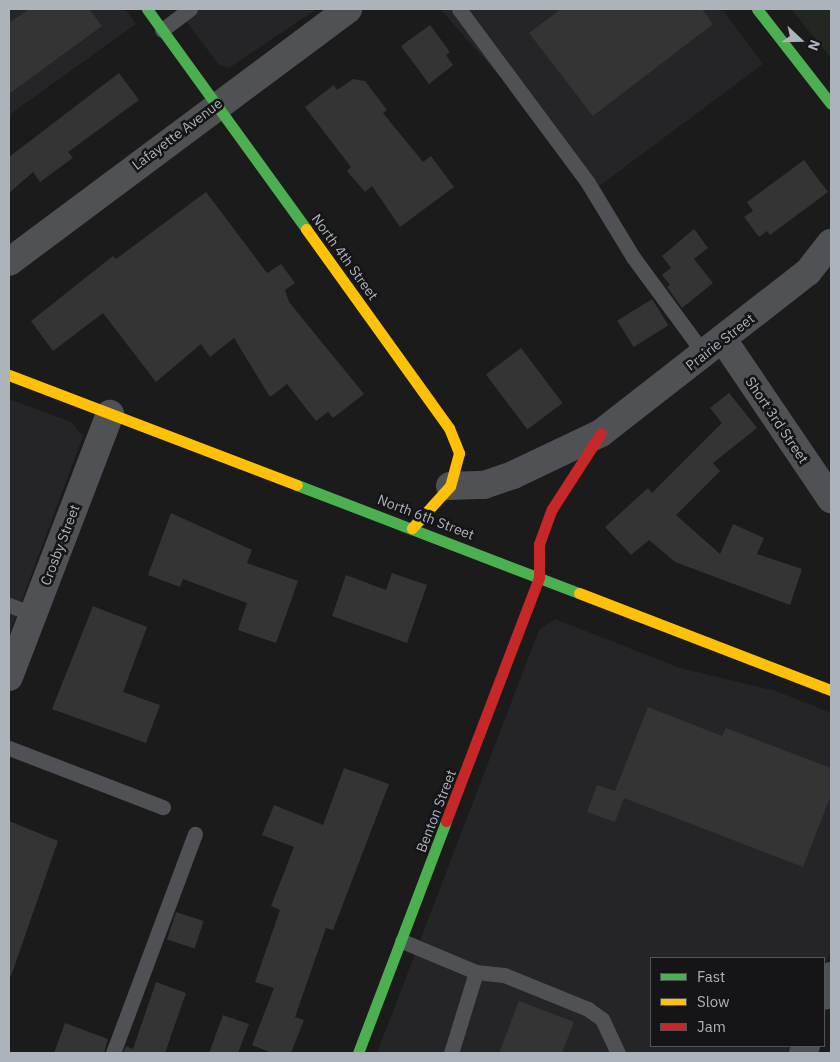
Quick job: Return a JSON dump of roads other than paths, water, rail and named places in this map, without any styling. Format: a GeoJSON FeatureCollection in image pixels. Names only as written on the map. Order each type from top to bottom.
{"type":"FeatureCollection","features":[{"type":"Feature","properties":{"kind":"street","name":"North 4th Street"},"geometry":{"type":"LineString","coordinates":[[147,9],[449,428],[459,453],[450,486],[412,528]]}},
{"type":"Feature","properties":{"kind":"street","name":"Lafayette Avenue"},"geometry":{"type":"LineString","coordinates":[[9,262],[215,104],[348,9]]}},
{"type":"Feature","properties":{"kind":"street"},"geometry":{"type":"LineString","coordinates":[[757,9],[831,104]]}},
{"type":"Feature","properties":{"kind":"street","name":"Prairie Street"},"geometry":{"type":"LineString","coordinates":[[450,486],[484,485],[513,475],[601,434],[714,348],[808,272],[831,242]]}},
{"type":"Feature","properties":{"kind":"street","name":"Short 3rd Street"},"geometry":{"type":"LineString","coordinates":[[714,348],[831,499]]}},
{"type":"Feature","properties":{"kind":"street","name":"North 6th Street"},"geometry":{"type":"LineString","coordinates":[[9,375],[831,690]]}},
{"type":"Feature","properties":{"kind":"street","name":"Crosby Street"},"geometry":{"type":"LineString","coordinates":[[9,677],[21,609],[110,414]]}},
{"type":"Feature","properties":{"kind":"street","name":"Prairie Street"},"geometry":{"type":"LineString","coordinates":[[539,578],[539,544],[552,509],[601,434]]}},
{"type":"Feature","properties":{"kind":"street","name":"Benton Street"},"geometry":{"type":"LineString","coordinates":[[358,1053],[539,578]]}},
{"type":"Feature","properties":{"kind":"street"},"geometry":{"type":"LineString","coordinates":[[825,993],[831,976]]}},
{"type":"Feature","properties":{"kind":"lane"},"geometry":{"type":"LineString","coordinates":[[162,30],[190,9]]}},
{"type":"Feature","properties":{"kind":"lane"},"geometry":{"type":"LineString","coordinates":[[459,9],[588,183],[633,257],[714,348]]}},
{"type":"Feature","properties":{"kind":"lane"},"geometry":{"type":"LineString","coordinates":[[9,748],[163,807]]}},
{"type":"Feature","properties":{"kind":"lane"},"geometry":{"type":"LineString","coordinates":[[113,1053],[195,834]]}},
{"type":"Feature","properties":{"kind":"lane"},"geometry":{"type":"LineString","coordinates":[[402,941],[476,972],[504,975],[588,1009],[602,1019],[618,1053]]}},
{"type":"Feature","properties":{"kind":"lane"},"geometry":{"type":"LineString","coordinates":[[451,1053],[476,972]]}}]}
